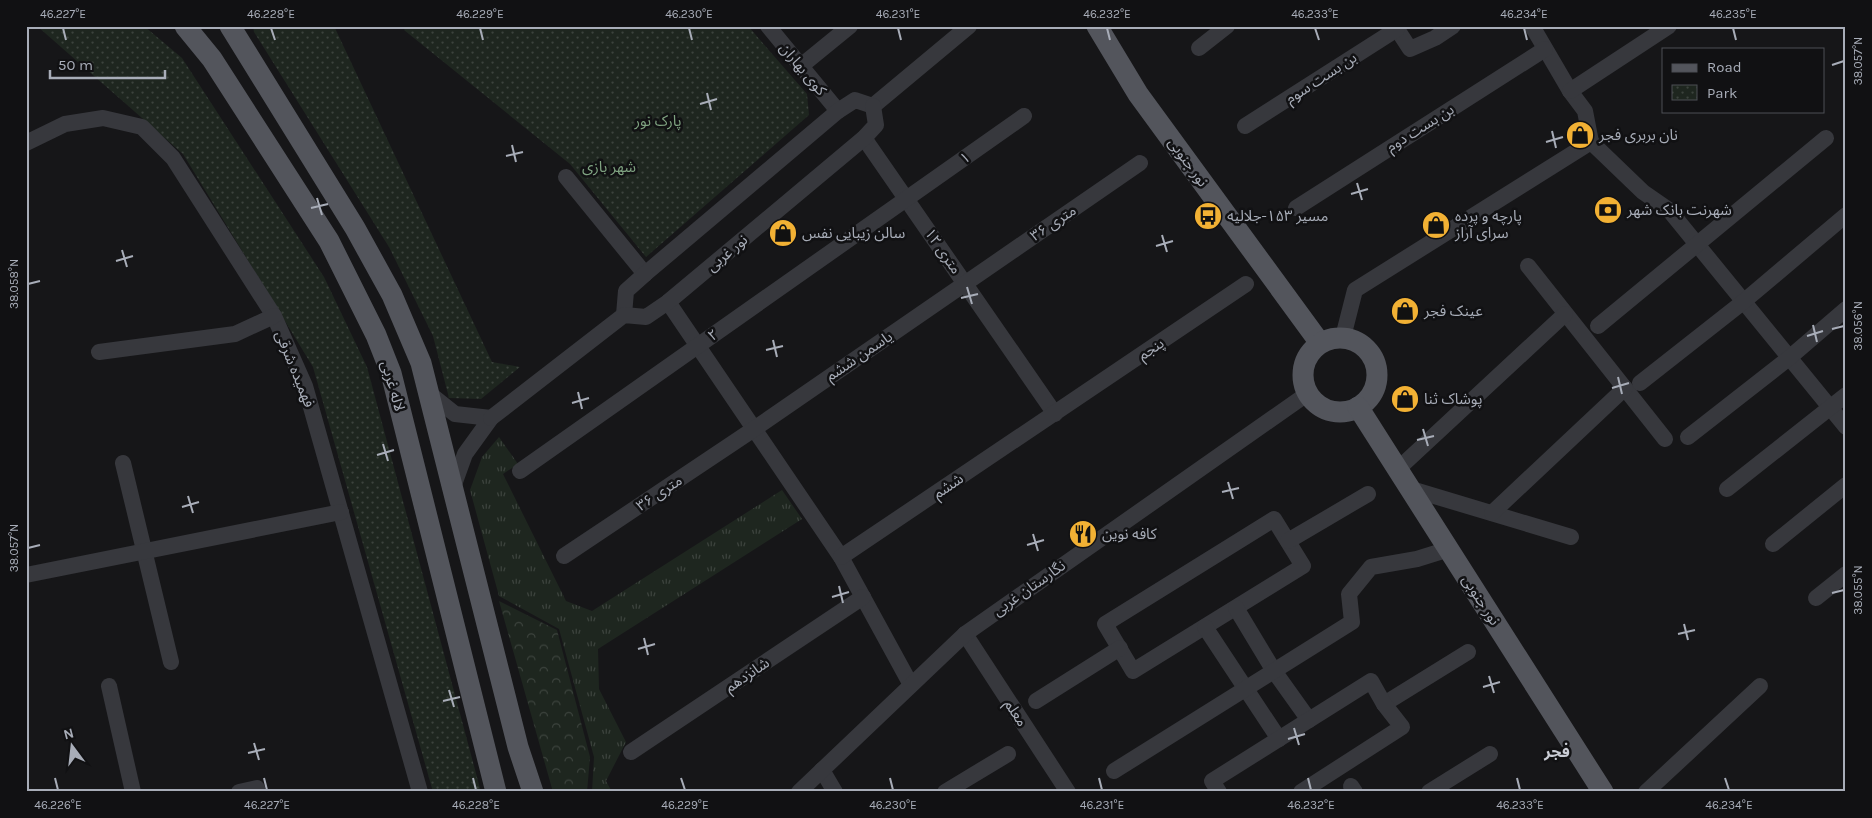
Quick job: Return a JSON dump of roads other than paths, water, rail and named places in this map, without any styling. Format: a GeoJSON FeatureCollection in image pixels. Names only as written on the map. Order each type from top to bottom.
{"type":"FeatureCollection","features":[{"type":"Feature","properties":{"kind":"main road","name":"لاله غربی"},"geometry":{"type":"LineString","coordinates":[[185,26],[212,58],[329,241],[376,335],[393,382],[496,792]]}},
{"type":"Feature","properties":{"kind":"main road","name":"لاله غربی"},"geometry":{"type":"LineString","coordinates":[[230,26],[350,220],[392,295],[421,363],[518,747],[533,792]]}},
{"type":"Feature","properties":{"kind":"main road","name":"نور جنوبی"},"geometry":{"type":"LineString","coordinates":[[1096,26],[1138,94],[1320,343]]}},
{"type":"Feature","properties":{"kind":"main road"},"geometry":{"type":"LineString","coordinates":[[1343,337],[1354,340],[1364,346],[1372,355],[1376,366],[1377,378],[1374,390],[1368,400],[1358,408],[1347,412],[1336,412],[1324,409],[1314,403],[1307,394],[1303,383],[1304,366],[1311,350],[1320,343],[1331,338],[1343,337]]}},
{"type":"Feature","properties":{"kind":"main road","name":"نور جنوبی"},"geometry":{"type":"LineString","coordinates":[[1358,408],[1604,792]]}},
{"type":"Feature","properties":{"kind":"street","name":"کوی بهاران"},"geometry":{"type":"LineString","coordinates":[[768,26],[838,111]]}},
{"type":"Feature","properties":{"kind":"street"},"geometry":{"type":"LineString","coordinates":[[801,66],[850,26]]}},
{"type":"Feature","properties":{"kind":"street"},"geometry":{"type":"LineString","coordinates":[[452,490],[464,454],[491,418],[624,315],[626,291],[838,111],[855,100],[873,106],[969,26]]}},
{"type":"Feature","properties":{"kind":"street"},"geometry":{"type":"LineString","coordinates":[[1198,48],[1228,26]]}},
{"type":"Feature","properties":{"kind":"street"},"geometry":{"type":"LineString","coordinates":[[1396,28],[1410,49],[1454,26]]}},
{"type":"Feature","properties":{"kind":"street"},"geometry":{"type":"LineString","coordinates":[[1532,26],[1570,91],[1585,111],[1591,142],[1643,192],[1670,210],[1846,427]]}},
{"type":"Feature","properties":{"kind":"street"},"geometry":{"type":"LineString","coordinates":[[1570,91],[1669,26]]}},
{"type":"Feature","properties":{"kind":"street","name":"بن بست سوم"},"geometry":{"type":"LineString","coordinates":[[1245,126],[1396,28]]}},
{"type":"Feature","properties":{"kind":"street","name":"بن بست دوم"},"geometry":{"type":"LineString","coordinates":[[1296,208],[1545,49]]}},
{"type":"Feature","properties":{"kind":"street","name":"نور غربی"},"geometry":{"type":"LineString","coordinates":[[624,315],[646,317],[668,302],[864,138],[876,125],[873,106]]}},
{"type":"Feature","properties":{"kind":"street","name":"۱"},"geometry":{"type":"LineString","coordinates":[[906,199],[1024,116]]}},
{"type":"Feature","properties":{"kind":"street","name":"فهمیده شرقی"},"geometry":{"type":"LineString","coordinates":[[26,143],[65,124],[103,118],[142,127],[173,158],[274,316],[305,386],[420,792]]}},
{"type":"Feature","properties":{"kind":"street","name":"۱۲ متری"},"geometry":{"type":"LineString","coordinates":[[864,138],[1055,414]]}},
{"type":"Feature","properties":{"kind":"street"},"geometry":{"type":"LineString","coordinates":[[1598,326],[1826,138]]}},
{"type":"Feature","properties":{"kind":"street"},"geometry":{"type":"LineString","coordinates":[[1343,337],[1356,290],[1591,142]]}},
{"type":"Feature","properties":{"kind":"street","name":"۳۶ متری"},"geometry":{"type":"LineString","coordinates":[[965,284],[1140,163]]}},
{"type":"Feature","properties":{"kind":"street"},"geometry":{"type":"LineString","coordinates":[[566,177],[645,274]]}},
{"type":"Feature","properties":{"kind":"street","name":"۲"},"geometry":{"type":"LineString","coordinates":[[520,471],[906,199]]}},
{"type":"Feature","properties":{"kind":"street"},"geometry":{"type":"LineString","coordinates":[[1492,513],[1632,386],[1744,302],[1846,215]]}},
{"type":"Feature","properties":{"kind":"street"},"geometry":{"type":"LineString","coordinates":[[1528,266],[1565,314],[1632,386],[1665,439]]}},
{"type":"Feature","properties":{"kind":"street","name":"یاسمن ششم"},"geometry":{"type":"LineString","coordinates":[[754,429],[965,284]]}},
{"type":"Feature","properties":{"kind":"street","name":"پنجم"},"geometry":{"type":"LineString","coordinates":[[1055,414],[1246,284]]}},
{"type":"Feature","properties":{"kind":"street"},"geometry":{"type":"LineString","coordinates":[[668,302],[841,557],[912,685]]}},
{"type":"Feature","properties":{"kind":"street"},"geometry":{"type":"LineString","coordinates":[[1688,437],[1789,358],[1846,309]]}},
{"type":"Feature","properties":{"kind":"street"},"geometry":{"type":"LineString","coordinates":[[1398,469],[1565,314]]}},
{"type":"Feature","properties":{"kind":"street"},"geometry":{"type":"LineString","coordinates":[[99,352],[235,334],[274,316]]}},
{"type":"Feature","properties":{"kind":"street"},"geometry":{"type":"LineString","coordinates":[[430,394],[455,414],[491,418]]}},
{"type":"Feature","properties":{"kind":"street","name":"نگارستان غربی"},"geometry":{"type":"LineString","coordinates":[[799,792],[965,634],[1307,394]]}},
{"type":"Feature","properties":{"kind":"street"},"geometry":{"type":"LineString","coordinates":[[1727,489],[1846,395]]}},
{"type":"Feature","properties":{"kind":"street","name":"ششم"},"geometry":{"type":"LineString","coordinates":[[841,557],[1055,414]]}},
{"type":"Feature","properties":{"kind":"street","name":"۳۶ متری"},"geometry":{"type":"LineString","coordinates":[[564,556],[754,429]]}},
{"type":"Feature","properties":{"kind":"street"},"geometry":{"type":"LineString","coordinates":[[123,463],[171,662]]}},
{"type":"Feature","properties":{"kind":"street"},"geometry":{"type":"LineString","coordinates":[[1773,544],[1846,485]]}},
{"type":"Feature","properties":{"kind":"street"},"geometry":{"type":"LineString","coordinates":[[1411,489],[1571,537]]}},
{"type":"Feature","properties":{"kind":"street"},"geometry":{"type":"LineString","coordinates":[[1288,541],[1368,494]]}},
{"type":"Feature","properties":{"kind":"street"},"geometry":{"type":"LineString","coordinates":[[26,574],[341,512]]}},
{"type":"Feature","properties":{"kind":"street"},"geometry":{"type":"LineString","coordinates":[[1274,519],[1303,566],[1236,608],[1133,671],[1105,624],[1274,519]]}},
{"type":"Feature","properties":{"kind":"street"},"geometry":{"type":"LineString","coordinates":[[1114,771],[1352,622],[1349,594],[1371,567],[1417,559],[1449,549]]}},
{"type":"Feature","properties":{"kind":"street"},"geometry":{"type":"LineString","coordinates":[[1816,598],[1846,574]]}},
{"type":"Feature","properties":{"kind":"street","name":"شانزدهم"},"geometry":{"type":"LineString","coordinates":[[631,752],[863,598]]}},
{"type":"Feature","properties":{"kind":"street"},"geometry":{"type":"LineString","coordinates":[[1236,608],[1274,671],[1309,720]]}},
{"type":"Feature","properties":{"kind":"street"},"geometry":{"type":"LineString","coordinates":[[1205,627],[1279,739]]}},
{"type":"Feature","properties":{"kind":"street","name":"معلم"},"geometry":{"type":"LineString","coordinates":[[965,634],[1068,792]]}},
{"type":"Feature","properties":{"kind":"street"},"geometry":{"type":"LineString","coordinates":[[1036,701],[1120,648]]}},
{"type":"Feature","properties":{"kind":"street"},"geometry":{"type":"LineString","coordinates":[[1384,704],[1468,652]]}},
{"type":"Feature","properties":{"kind":"street"},"geometry":{"type":"LineString","coordinates":[[1219,792],[1212,781],[1371,680],[1384,704],[1402,727],[1301,792]]}},
{"type":"Feature","properties":{"kind":"street"},"geometry":{"type":"LineString","coordinates":[[109,686],[133,792]]}},
{"type":"Feature","properties":{"kind":"street"},"geometry":{"type":"LineString","coordinates":[[1646,792],[1760,686]]}},
{"type":"Feature","properties":{"kind":"street"},"geometry":{"type":"LineString","coordinates":[[945,792],[1008,754]]}},
{"type":"Feature","properties":{"kind":"street"},"geometry":{"type":"LineString","coordinates":[[1429,792],[1490,754]]}},
{"type":"Feature","properties":{"kind":"street"},"geometry":{"type":"LineString","coordinates":[[822,770],[835,792]]}},
{"type":"Feature","properties":{"kind":"street"},"geometry":{"type":"LineString","coordinates":[[239,792],[257,788]]}},
{"type":"Feature","properties":{"kind":"place","name":"نان بربری فجر"},"geometry":{"type":"Point","coordinates":[1580,135]}},
{"type":"Feature","properties":{"kind":"place","name":"شهرنت بانک شهر"},"geometry":{"type":"Point","coordinates":[1608,210]}},
{"type":"Feature","properties":{"kind":"place","name":"مسیر ۱۵۳-جلالیه"},"geometry":{"type":"Point","coordinates":[1208,216]}},
{"type":"Feature","properties":{"kind":"place","name":"پارچه و پرده سرای آراز"},"geometry":{"type":"Point","coordinates":[1436,225]}},
{"type":"Feature","properties":{"kind":"place","name":"سالن زیبایی نفس"},"geometry":{"type":"Point","coordinates":[783,233]}},
{"type":"Feature","properties":{"kind":"place","name":"عینک فجر"},"geometry":{"type":"Point","coordinates":[1405,311]}},
{"type":"Feature","properties":{"kind":"place","name":"پوشاک ثنا"},"geometry":{"type":"Point","coordinates":[1405,399]}},
{"type":"Feature","properties":{"kind":"place","name":"کافه نوین"},"geometry":{"type":"Point","coordinates":[1083,534]}},
{"type":"Feature","properties":{"kind":"district","name":"فجر"},"geometry":{"type":"Point","coordinates":[1557,751]}},
{"type":"Feature","properties":{"kind":"park label","name":"پارک نور"},"geometry":{"type":"Point","coordinates":[658,121]}},
{"type":"Feature","properties":{"kind":"park label","name":"شهر بازی"},"geometry":{"type":"Point","coordinates":[609,167]}}]}
